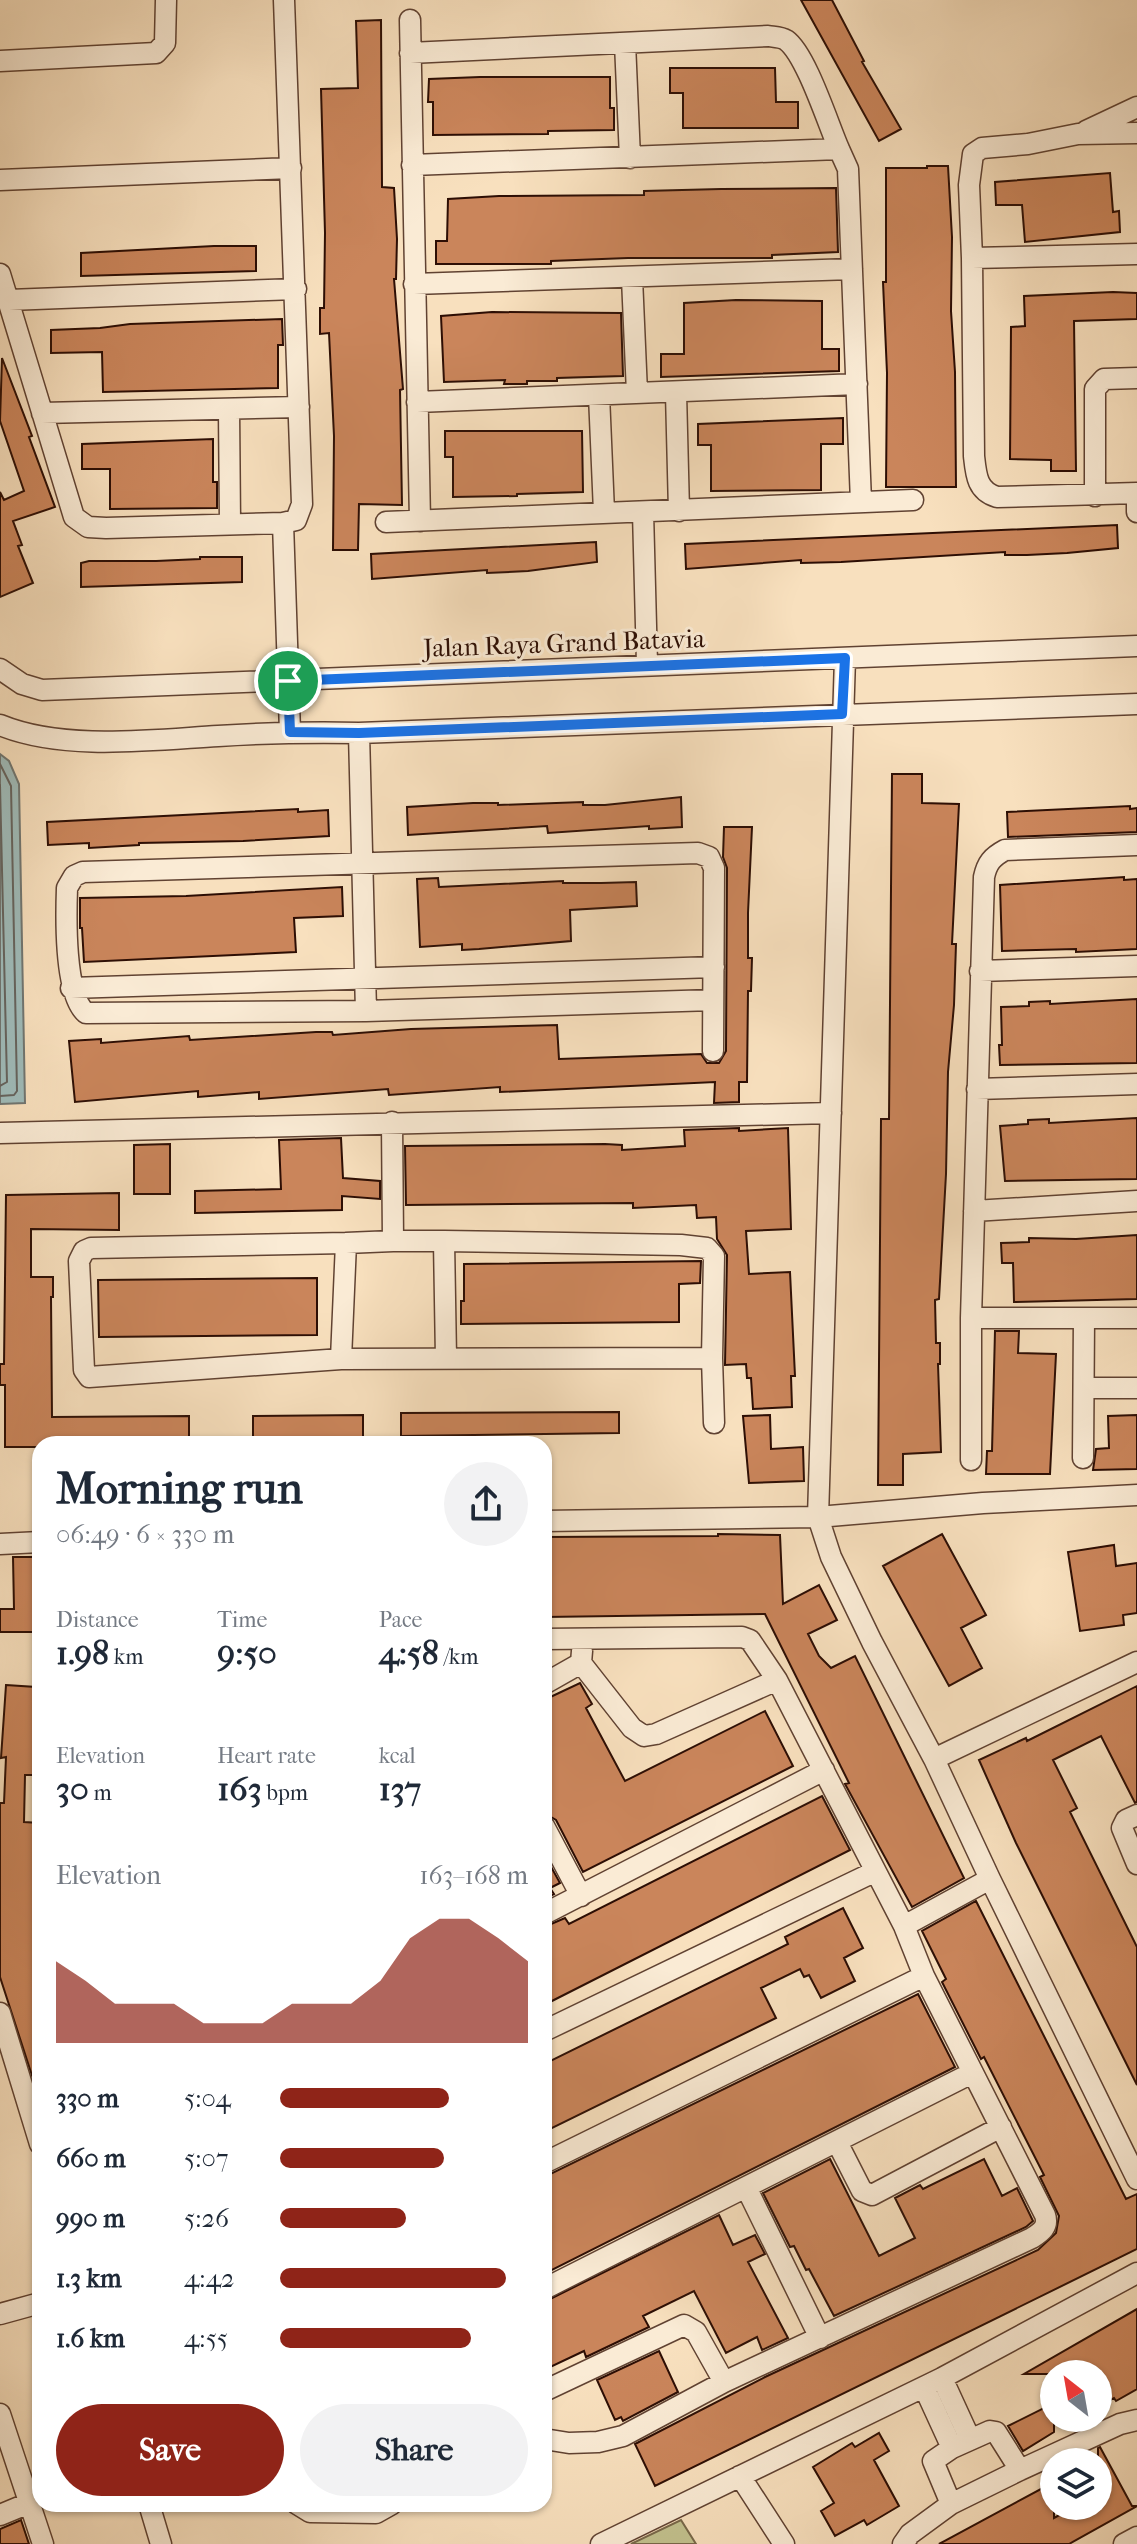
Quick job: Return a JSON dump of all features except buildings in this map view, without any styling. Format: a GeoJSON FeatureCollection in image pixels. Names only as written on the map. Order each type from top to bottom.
{"type":"FeatureCollection","features":[{"type":"Feature","properties":{"kind":"street"},"geometry":{"type":"LineString","coordinates":[[0,61],[156,53],[165,43],[166,0]]}},
{"type":"Feature","properties":{"kind":"street"},"geometry":{"type":"LineString","coordinates":[[0,274],[74,517],[88,527],[106,528],[283,523],[296,520],[301,511],[299,407],[284,0]]}},
{"type":"Feature","properties":{"kind":"street"},"geometry":{"type":"LineString","coordinates":[[410,20],[420,521]]}},
{"type":"Feature","properties":{"kind":"street"},"geometry":{"type":"LineString","coordinates":[[410,53],[768,36],[784,38],[795,48],[848,169],[861,502]]}},
{"type":"Feature","properties":{"kind":"street"},"geometry":{"type":"LineString","coordinates":[[625,43],[630,158]]}},
{"type":"Feature","properties":{"kind":"street"},"geometry":{"type":"LineString","coordinates":[[1078,134],[1137,107]]}},
{"type":"Feature","properties":{"kind":"street"},"geometry":{"type":"LineString","coordinates":[[1137,133],[1078,134],[1028,144],[982,148],[973,154],[969,185],[974,456],[980,486],[986,494],[997,497],[1137,493],[1137,512]]}},
{"type":"Feature","properties":{"kind":"street"},"geometry":{"type":"LineString","coordinates":[[412,165],[839,149]]}},
{"type":"Feature","properties":{"kind":"street"},"geometry":{"type":"LineString","coordinates":[[0,180],[291,168]]}},
{"type":"Feature","properties":{"kind":"street"},"geometry":{"type":"LineString","coordinates":[[972,258],[1137,254]]}},
{"type":"Feature","properties":{"kind":"street"},"geometry":{"type":"LineString","coordinates":[[414,284],[852,269]]}},
{"type":"Feature","properties":{"kind":"street"},"geometry":{"type":"LineString","coordinates":[[632,278],[637,393]]}},
{"type":"Feature","properties":{"kind":"street"},"geometry":{"type":"LineString","coordinates":[[9,300],[296,289]]}},
{"type":"Feature","properties":{"kind":"street"},"geometry":{"type":"LineString","coordinates":[[1095,496],[1095,389],[1104,379],[1137,378]]}},
{"type":"Feature","properties":{"kind":"street"},"geometry":{"type":"LineString","coordinates":[[417,402],[857,384]]}},
{"type":"Feature","properties":{"kind":"street"},"geometry":{"type":"LineString","coordinates":[[676,393],[679,511]]}},
{"type":"Feature","properties":{"kind":"street"},"geometry":{"type":"LineString","coordinates":[[599,395],[604,512]]}},
{"type":"Feature","properties":{"kind":"street"},"geometry":{"type":"LineString","coordinates":[[42,413],[299,407]]}},
{"type":"Feature","properties":{"kind":"street"},"geometry":{"type":"LineString","coordinates":[[229,409],[230,523]]}},
{"type":"Feature","properties":{"kind":"street"},"geometry":{"type":"LineString","coordinates":[[386,522],[913,500]]}},
{"type":"Feature","properties":{"kind":"street"},"geometry":{"type":"LineString","coordinates":[[643,512],[647,664]]}},
{"type":"Feature","properties":{"kind":"street"},"geometry":{"type":"LineString","coordinates":[[283,523],[290,732]]}},
{"type":"Feature","properties":{"kind":"street","name":"Jalan Raya Grand Batavia"},"geometry":{"type":"LineString","coordinates":[[0,669],[22,684],[42,690],[1137,646]]}},
{"type":"Feature","properties":{"kind":"street"},"geometry":{"type":"LineString","coordinates":[[845,658],[818,1517],[838,1571],[934,1759],[1137,2179]]}},
{"type":"Feature","properties":{"kind":"street"},"geometry":{"type":"LineString","coordinates":[[0,725],[15,731],[65,739],[148,740],[290,732],[359,733],[1137,704]]}},
{"type":"Feature","properties":{"kind":"street"},"geometry":{"type":"LineString","coordinates":[[359,733],[366,1011]]}},
{"type":"Feature","properties":{"kind":"street"},"geometry":{"type":"LineString","coordinates":[[971,1460],[971,1318],[980,971],[987,864],[1005,850],[1137,845]]}},
{"type":"Feature","properties":{"kind":"street"},"geometry":{"type":"LineString","coordinates":[[713,1000],[366,1011],[86,1013],[80,1008],[71,988],[67,888],[74,876],[83,872],[698,853],[709,857],[714,868],[713,1051]]}},
{"type":"Feature","properties":{"kind":"street"},"geometry":{"type":"LineString","coordinates":[[980,971],[1137,966]]}},
{"type":"Feature","properties":{"kind":"street"},"geometry":{"type":"LineString","coordinates":[[71,988],[714,967]]}},
{"type":"Feature","properties":{"kind":"street"},"geometry":{"type":"LineString","coordinates":[[977,1089],[1137,1084]]}},
{"type":"Feature","properties":{"kind":"street"},"geometry":{"type":"LineString","coordinates":[[0,1133],[831,1113]]}},
{"type":"Feature","properties":{"kind":"street"},"geometry":{"type":"LineString","coordinates":[[392,1122],[393,1241]]}},
{"type":"Feature","properties":{"kind":"street"},"geometry":{"type":"LineString","coordinates":[[974,1211],[1137,1201]]}},
{"type":"Feature","properties":{"kind":"street"},"geometry":{"type":"LineString","coordinates":[[712,1358],[341,1359],[89,1377],[84,1370],[79,1261],[84,1251],[91,1248],[393,1241],[681,1245],[707,1248],[714,1256],[714,1423]]}},
{"type":"Feature","properties":{"kind":"street"},"geometry":{"type":"LineString","coordinates":[[444,1241],[446,1358]]}},
{"type":"Feature","properties":{"kind":"street"},"geometry":{"type":"LineString","coordinates":[[341,1359],[346,1243]]}},
{"type":"Feature","properties":{"kind":"street"},"geometry":{"type":"LineString","coordinates":[[971,1318],[1137,1318]]}},
{"type":"Feature","properties":{"kind":"street"},"geometry":{"type":"LineString","coordinates":[[1083,1458],[1084,1318]]}},
{"type":"Feature","properties":{"kind":"street"},"geometry":{"type":"LineString","coordinates":[[1084,1388],[1137,1388]]}},
{"type":"Feature","properties":{"kind":"street"},"geometry":{"type":"LineString","coordinates":[[552,1521],[818,1517],[983,1503],[1137,1495]]}},
{"type":"Feature","properties":{"kind":"street"},"geometry":{"type":"LineString","coordinates":[[0,1544],[32,1542]]}},
{"type":"Feature","properties":{"kind":"street"},"geometry":{"type":"LineString","coordinates":[[552,1639],[745,1638],[752,1642],[777,1680],[904,1926],[924,1976],[1047,2223],[1032,2238],[724,2382],[623,2436],[598,2442],[552,2440]]}},
{"type":"Feature","properties":{"kind":"street"},"geometry":{"type":"LineString","coordinates":[[582,1639],[581,1663],[632,1728],[644,1736],[656,1734],[777,1680]]}},
{"type":"Feature","properties":{"kind":"street"},"geometry":{"type":"LineString","coordinates":[[934,1759],[1137,1662]]}},
{"type":"Feature","properties":{"kind":"street"},"geometry":{"type":"LineString","coordinates":[[552,1679],[581,1663]]}},
{"type":"Feature","properties":{"kind":"street"},"geometry":{"type":"LineString","coordinates":[[552,1910],[824,1770]]}},
{"type":"Feature","properties":{"kind":"street"},"geometry":{"type":"LineString","coordinates":[[1137,1815],[1124,1822],[1122,1831],[1137,1864]]}},
{"type":"Feature","properties":{"kind":"street"},"geometry":{"type":"LineString","coordinates":[[552,1841],[581,1896]]}},
{"type":"Feature","properties":{"kind":"street"},"geometry":{"type":"LineString","coordinates":[[552,2027],[874,1872]]}},
{"type":"Feature","properties":{"kind":"street"},"geometry":{"type":"LineString","coordinates":[[904,1926],[990,1879]]}},
{"type":"Feature","properties":{"kind":"street"},"geometry":{"type":"LineString","coordinates":[[552,2159],[924,1976]]}},
{"type":"Feature","properties":{"kind":"street"},"geometry":{"type":"LineString","coordinates":[[0,2013],[32,2118]]}},
{"type":"Feature","properties":{"kind":"street"},"geometry":{"type":"LineString","coordinates":[[552,2285],[972,2073]]}},
{"type":"Feature","properties":{"kind":"street"},"geometry":{"type":"LineString","coordinates":[[837,2142],[862,2191],[872,2195],[1001,2127]]}},
{"type":"Feature","properties":{"kind":"street"},"geometry":{"type":"LineString","coordinates":[[746,2187],[820,2338]]}},
{"type":"Feature","properties":{"kind":"street"},"geometry":{"type":"LineString","coordinates":[[601,2544],[933,2382],[1137,2273]]}},
{"type":"Feature","properties":{"kind":"street"},"geometry":{"type":"LineString","coordinates":[[0,2314],[32,2305]]}},
{"type":"Feature","properties":{"kind":"street"},"geometry":{"type":"LineString","coordinates":[[552,2387],[684,2325],[696,2332],[724,2382]]}},
{"type":"Feature","properties":{"kind":"street"},"geometry":{"type":"LineString","coordinates":[[933,2382],[961,2443]]}},
{"type":"Feature","properties":{"kind":"street"},"geometry":{"type":"LineString","coordinates":[[0,2414],[32,2512]]}},
{"type":"Feature","properties":{"kind":"street"},"geometry":{"type":"LineString","coordinates":[[903,2544],[910,2534],[951,2504],[1120,2424],[1137,2420]]}},
{"type":"Feature","properties":{"kind":"street"},"geometry":{"type":"LineString","coordinates":[[951,2504],[933,2461],[961,2443],[990,2431],[996,2432],[1020,2470]]}},
{"type":"Feature","properties":{"kind":"street"},"geometry":{"type":"LineString","coordinates":[[740,2476],[784,2544]]}},
{"type":"Feature","properties":{"kind":"street"},"geometry":{"type":"LineString","coordinates":[[0,2515],[29,2503]]}},
{"type":"Feature","properties":{"kind":"street"},"geometry":{"type":"LineString","coordinates":[[32,2512],[43,2544]]}},
{"type":"Feature","properties":{"kind":"street"},"geometry":{"type":"LineString","coordinates":[[151,2512],[161,2544]]}},
{"type":"Feature","properties":{"kind":"street"},"geometry":{"type":"LineString","coordinates":[[310,2512],[378,2512]]}},
{"type":"Feature","properties":{"kind":"street"},"geometry":{"type":"LineString","coordinates":[[1124,2544],[1137,2537]]}},
{"type":"Feature","properties":{"kind":"shaded area"},"geometry":{"type":"Polygon","coordinates":[[[681,2520],[696,2544],[631,2544],[681,2520]]]}},
{"type":"Feature","properties":{"kind":"water"},"geometry":{"type":"Polygon","coordinates":[[[0,754],[9,761],[19,784],[25,1103],[0,1104],[0,754]]]}},
{"type":"Feature","properties":{"kind":"route"},"geometry":{"type":"LineString","coordinates":[[845,658],[842,714],[359,733],[290,732],[288,681],[845,658]]}}]}
